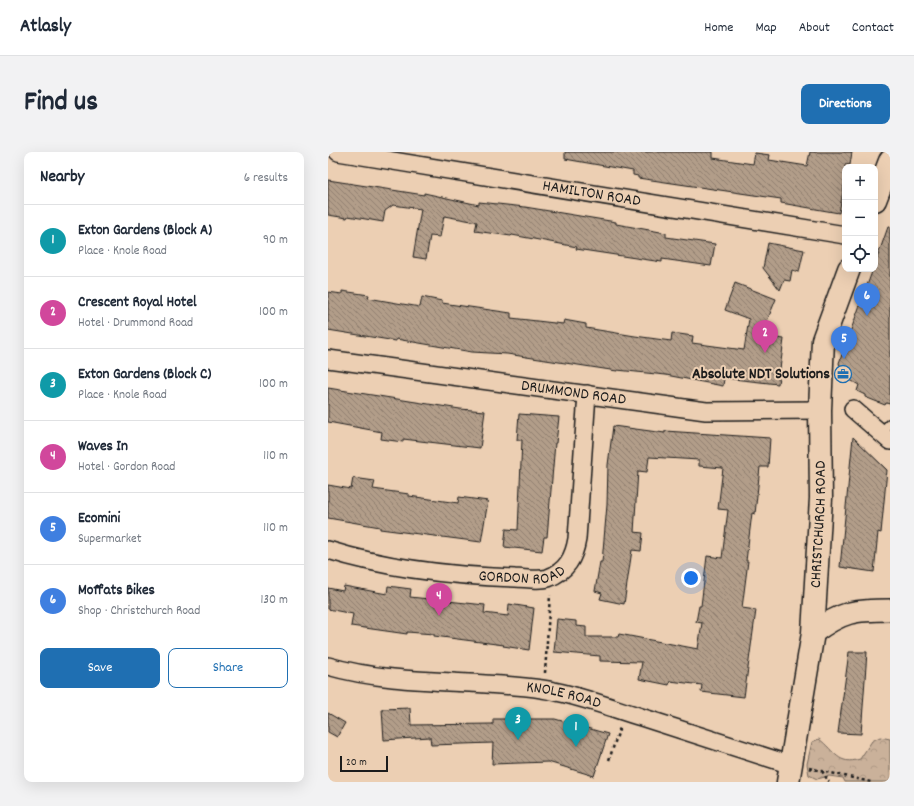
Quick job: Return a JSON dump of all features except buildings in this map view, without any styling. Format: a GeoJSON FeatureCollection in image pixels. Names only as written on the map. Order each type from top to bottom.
{"type":"FeatureCollection","features":[{"type":"Feature","properties":{"kind":"main road"},"geometry":{"type":"LineString","coordinates":[[878,192],[890,161]]}},
{"type":"Feature","properties":{"kind":"main road","name":"CHRISTCHURCH ROAD"},"geometry":{"type":"LineString","coordinates":[[789,774],[814,633],[821,498],[820,410],[823,340],[848,272]]}},
{"type":"Feature","properties":{"kind":"street","name":"HAMILTON ROAD"},"geometry":{"type":"LineString","coordinates":[[338,152],[842,235]]}},
{"type":"Feature","properties":{"kind":"street","name":"DRUMMOND ROAD"},"geometry":{"type":"LineString","coordinates":[[328,359],[706,411],[820,410]]}},
{"type":"Feature","properties":{"kind":"street","name":"GORDON ROAD"},"geometry":{"type":"LineString","coordinates":[[328,550],[354,558],[468,576],[546,578],[563,570],[574,554],[587,394]]}},
{"type":"Feature","properties":{"kind":"street"},"geometry":{"type":"LineString","coordinates":[[853,410],[887,432]]}},
{"type":"Feature","properties":{"kind":"street"},"geometry":{"type":"LineString","coordinates":[[814,633],[832,619],[858,610],[890,610]]}},
{"type":"Feature","properties":{"kind":"street","name":"KNOLE ROAD"},"geometry":{"type":"LineString","coordinates":[[328,666],[378,678],[495,684],[544,690],[584,699],[625,712],[789,774]]}},
{"type":"Feature","properties":{"kind":"path"},"geometry":{"type":"LineString","coordinates":[[544,690],[552,576]]}},
{"type":"Feature","properties":{"kind":"path"},"geometry":{"type":"LineString","coordinates":[[609,760],[625,712]]}},
{"type":"Feature","properties":{"kind":"path"},"geometry":{"type":"LineString","coordinates":[[822,771],[829,782]]}},
{"type":"Feature","properties":{"kind":"path"},"geometry":{"type":"LineString","coordinates":[[789,774],[822,771],[856,780],[871,782]]}},
{"type":"Feature","properties":{"kind":"green space"},"geometry":{"type":"Polygon","coordinates":[[[880,737],[890,739],[890,782],[845,782],[843,778],[829,776],[817,779],[809,775],[807,764],[812,742],[819,739],[837,756],[847,761],[853,761],[860,759],[872,741],[880,737]]]}},
{"type":"Feature","properties":{"kind":"place","name":"Moffats Bikes"},"geometry":{"type":"Point","coordinates":[867,316]}},
{"type":"Feature","properties":{"kind":"place","name":"Crescent Royal Hotel"},"geometry":{"type":"Point","coordinates":[765,353]}},
{"type":"Feature","properties":{"kind":"place","name":"Ecomini"},"geometry":{"type":"Point","coordinates":[844,359]}},
{"type":"Feature","properties":{"kind":"place","name":"Absolute NDT Solutions"},"geometry":{"type":"Point","coordinates":[843,374]}},
{"type":"Feature","properties":{"kind":"place","name":"Waves In"},"geometry":{"type":"Point","coordinates":[439,616]}},
{"type":"Feature","properties":{"kind":"place","name":"Exton Gardens (Block C)"},"geometry":{"type":"Point","coordinates":[518,740]}},
{"type":"Feature","properties":{"kind":"place","name":"Exton Gardens (Block A)"},"geometry":{"type":"Point","coordinates":[576,747]}}]}
